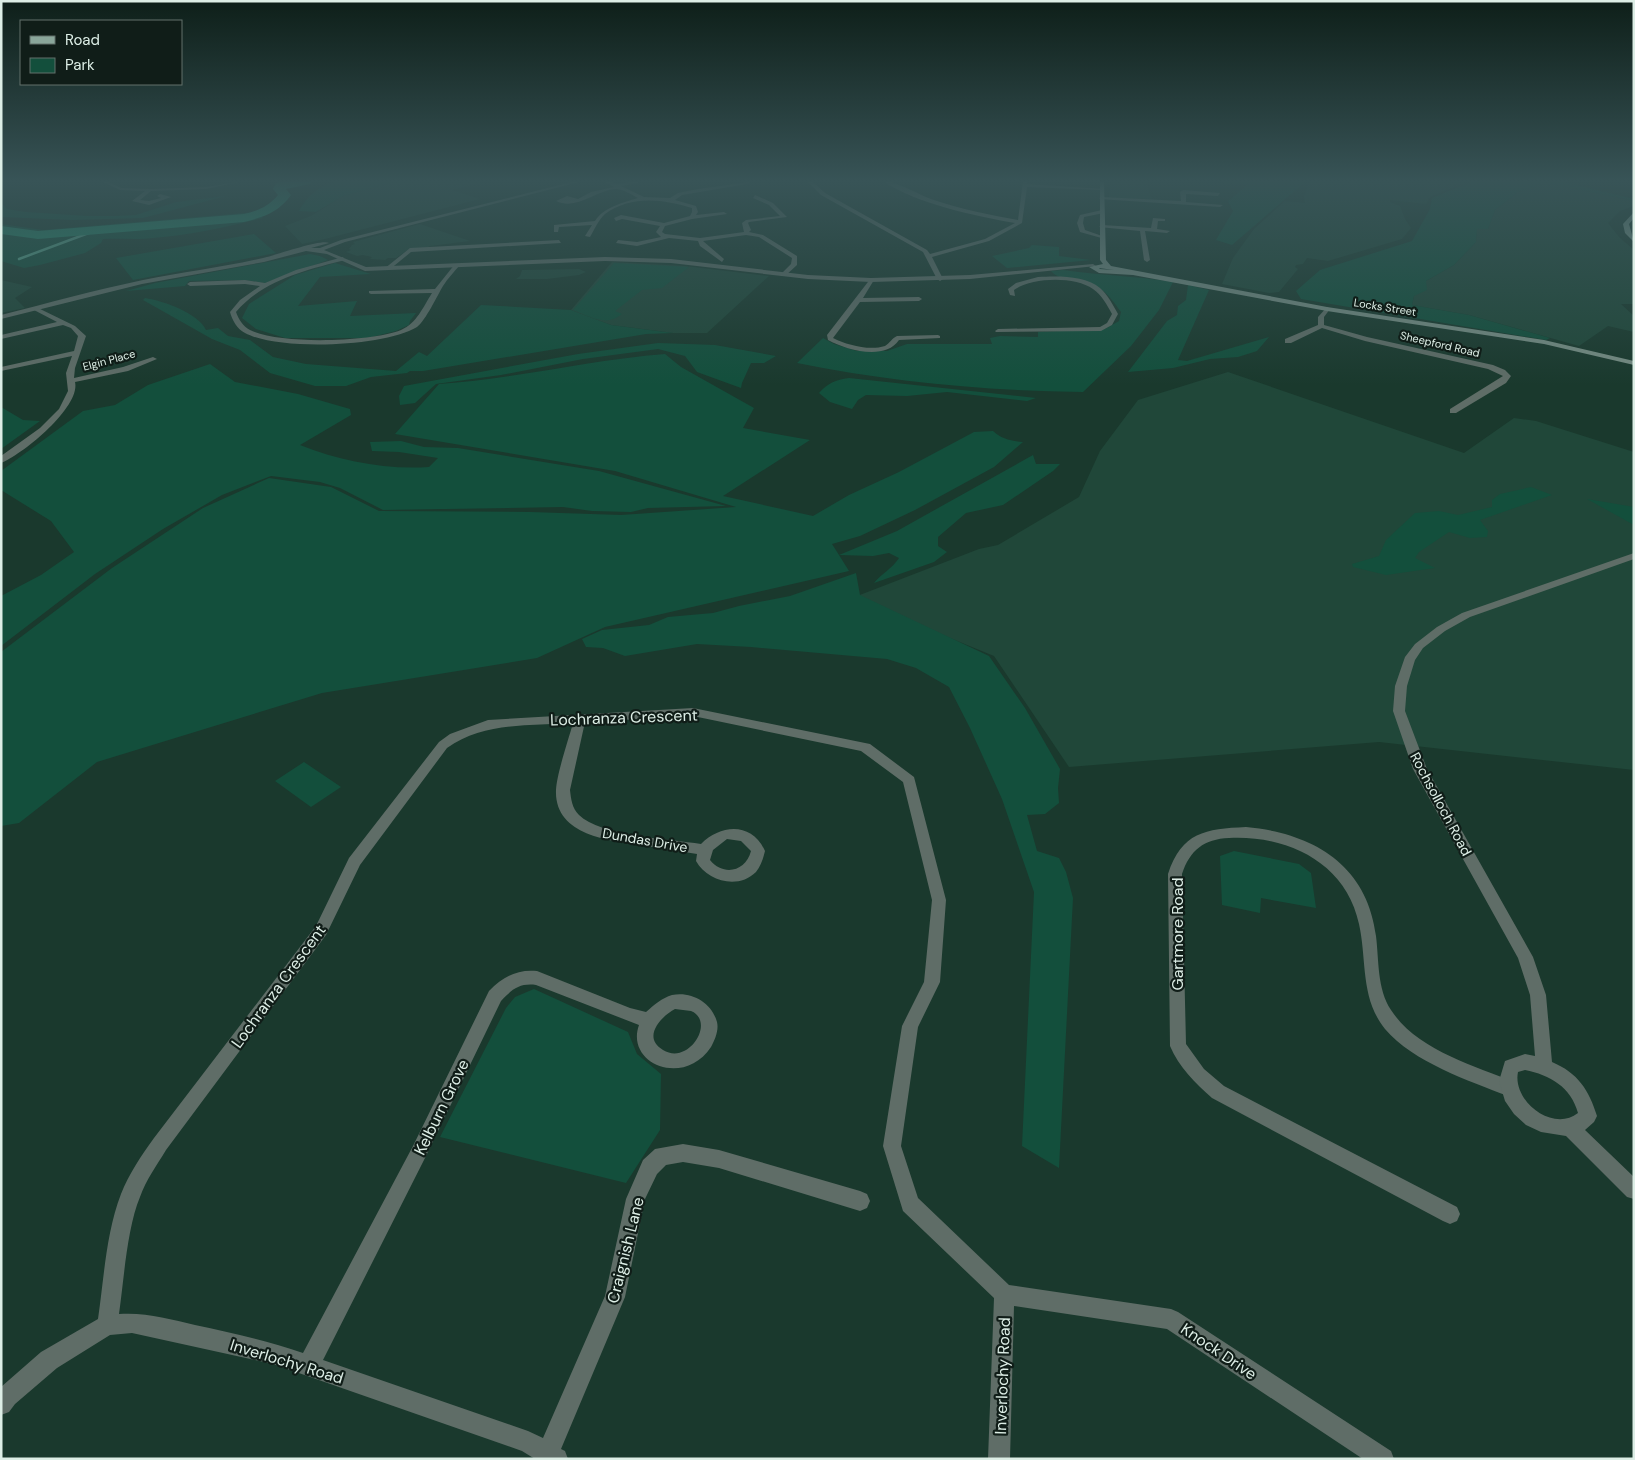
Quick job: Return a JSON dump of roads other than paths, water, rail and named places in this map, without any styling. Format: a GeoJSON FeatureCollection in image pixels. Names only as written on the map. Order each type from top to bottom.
{"type":"FeatureCollection","features":[{"type":"Feature","properties":{"kind":"main road"},"geometry":{"type":"LineString","coordinates":[[1102,249],[1102,260],[1109,268]]}},
{"type":"Feature","properties":{"kind":"main road"},"geometry":{"type":"LineString","coordinates":[[1095,267],[1102,260]]}},
{"type":"Feature","properties":{"kind":"main road","name":"Locks Street"},"geometry":{"type":"LineString","coordinates":[[1095,267],[1109,268],[1327,310],[1544,342],[1634,363]]}},
{"type":"Feature","properties":{"kind":"street"},"geometry":{"type":"LineString","coordinates":[[1,317],[107,290],[308,250],[321,249]]}},
{"type":"Feature","properties":{"kind":"street"},"geometry":{"type":"LineString","coordinates":[[331,249],[343,259],[359,268],[387,269],[605,259],[716,266],[783,275],[871,280],[940,278],[1068,267],[1095,267]]}},
{"type":"Feature","properties":{"kind":"street"},"geometry":{"type":"LineString","coordinates":[[387,269],[410,250],[455,249]]}},
{"type":"Feature","properties":{"kind":"street"},"geometry":{"type":"LineString","coordinates":[[705,249],[709,254],[722,260]]}},
{"type":"Feature","properties":{"kind":"street"},"geometry":{"type":"LineString","coordinates":[[782,249],[794,257],[794,265],[783,275]]}},
{"type":"Feature","properties":{"kind":"street"},"geometry":{"type":"LineString","coordinates":[[922,249],[929,256],[940,278]]}},
{"type":"Feature","properties":{"kind":"street"},"geometry":{"type":"LineString","coordinates":[[929,256],[960,249]]}},
{"type":"Feature","properties":{"kind":"street"},"geometry":{"type":"LineString","coordinates":[[1146,249],[1148,256]]}},
{"type":"Feature","properties":{"kind":"street"},"geometry":{"type":"LineString","coordinates":[[343,259],[311,267],[267,285],[238,304],[233,312],[235,320],[248,332],[281,341],[367,340],[399,333],[416,324],[436,291],[457,265]]}},
{"type":"Feature","properties":{"kind":"street"},"geometry":{"type":"LineString","coordinates":[[1043,269],[1045,278]]}},
{"type":"Feature","properties":{"kind":"street"},"geometry":{"type":"LineString","coordinates":[[998,331],[1101,329],[1110,324],[1115,314],[1105,296],[1094,287],[1075,281],[1030,278],[1017,282],[1011,290],[1013,295]]}},
{"type":"Feature","properties":{"kind":"street"},"geometry":{"type":"LineString","coordinates":[[871,280],[868,287],[829,336],[830,339],[838,344],[876,349],[896,343],[897,338],[938,337]]}},
{"type":"Feature","properties":{"kind":"street"},"geometry":{"type":"LineString","coordinates":[[190,284],[245,282],[267,285]]}},
{"type":"Feature","properties":{"kind":"street"},"geometry":{"type":"LineString","coordinates":[[371,292],[436,291]]}},
{"type":"Feature","properties":{"kind":"street"},"geometry":{"type":"LineString","coordinates":[[857,300],[919,299]]}},
{"type":"Feature","properties":{"kind":"street"},"geometry":{"type":"LineString","coordinates":[[1,460],[62,412],[73,391],[69,374],[75,353],[82,341],[82,336],[73,327],[61,323],[36,309]]}},
{"type":"Feature","properties":{"kind":"street"},"geometry":{"type":"LineString","coordinates":[[1288,342],[1321,326],[1321,317],[1327,310]]}},
{"type":"Feature","properties":{"kind":"street"},"geometry":{"type":"LineString","coordinates":[[1,338],[61,323]]}},
{"type":"Feature","properties":{"kind":"street","name":"Sheepford Road"},"geometry":{"type":"LineString","coordinates":[[1321,326],[1365,339],[1490,368],[1502,372],[1506,376],[1502,381],[1452,411]]}},
{"type":"Feature","properties":{"kind":"street"},"geometry":{"type":"LineString","coordinates":[[1,369],[75,353]]}},
{"type":"Feature","properties":{"kind":"street","name":"Elgin Place"},"geometry":{"type":"LineString","coordinates":[[71,381],[125,369],[153,359]]}},
{"type":"Feature","properties":{"kind":"street","name":"Rochsolloch Road"},"geometry":{"type":"LineString","coordinates":[[1544,1065],[1538,996],[1525,957],[1420,769],[1399,712],[1400,695],[1409,660],[1419,646],[1466,615],[1634,556]]}},
{"type":"Feature","properties":{"kind":"street","name":"Lochranza Crescent"},"geometry":{"type":"LineString","coordinates":[[107,1325],[123,1220],[130,1196],[141,1173],[160,1144],[321,930],[354,862],[375,831],[443,745],[454,737],[488,724],[693,712],[865,747],[909,780],[939,900],[932,982],[910,1026],[892,1146],[910,1204],[1004,1294]]}},
{"type":"Feature","properties":{"kind":"street","name":"Dundas Drive"},"geometry":{"type":"LineString","coordinates":[[580,719],[563,790],[564,802],[568,812],[589,828],[601,834],[704,850]]}},
{"type":"Feature","properties":{"kind":"street","name":"Gartmore Road"},"geometry":{"type":"LineString","coordinates":[[1450,1214],[1245,1107],[1218,1092],[1198,1076],[1178,1046],[1175,874],[1180,858],[1195,840],[1214,834],[1240,830],[1290,838],[1317,851],[1340,871],[1358,895],[1366,923],[1375,993],[1381,1008],[1392,1025],[1427,1052],[1508,1088]]}},
{"type":"Feature","properties":{"kind":"street","name":"Kelburn Grove"},"geometry":{"type":"LineString","coordinates":[[308,1366],[419,1152],[495,996],[507,983],[524,976],[537,978],[629,1015],[649,1020]]}},
{"type":"Feature","properties":{"kind":"street"},"geometry":{"type":"LineString","coordinates":[[1525,1062],[1544,1065],[1558,1072],[1570,1082],[1582,1096],[1588,1116],[1583,1123],[1571,1129],[1552,1127],[1537,1121],[1521,1108],[1508,1088],[1507,1075],[1511,1067],[1525,1062]]}},
{"type":"Feature","properties":{"kind":"street"},"geometry":{"type":"LineString","coordinates":[[1571,1129],[1634,1190]]}},
{"type":"Feature","properties":{"kind":"street","name":"Craignish Lane"},"geometry":{"type":"LineString","coordinates":[[552,1456],[615,1298],[636,1199],[650,1167],[662,1156],[683,1153],[719,1159],[860,1201]]}},
{"type":"Feature","properties":{"kind":"street","name":"Inverlochy Road"},"geometry":{"type":"LineString","coordinates":[[999,1459],[1004,1294]]}},
{"type":"Feature","properties":{"kind":"street","name":"Knock Drive"},"geometry":{"type":"LineString","coordinates":[[1004,1294],[1172,1319],[1383,1459]]}},
{"type":"Feature","properties":{"kind":"street","name":"Inverlochy Road"},"geometry":{"type":"LineString","coordinates":[[1,1404],[7,1396],[49,1360],[107,1325],[132,1323],[273,1353],[528,1442],[552,1456]]}},
{"type":"Feature","properties":{"kind":"waterway"},"geometry":{"type":"LineString","coordinates":[[19,259],[45,249]]}}]}
